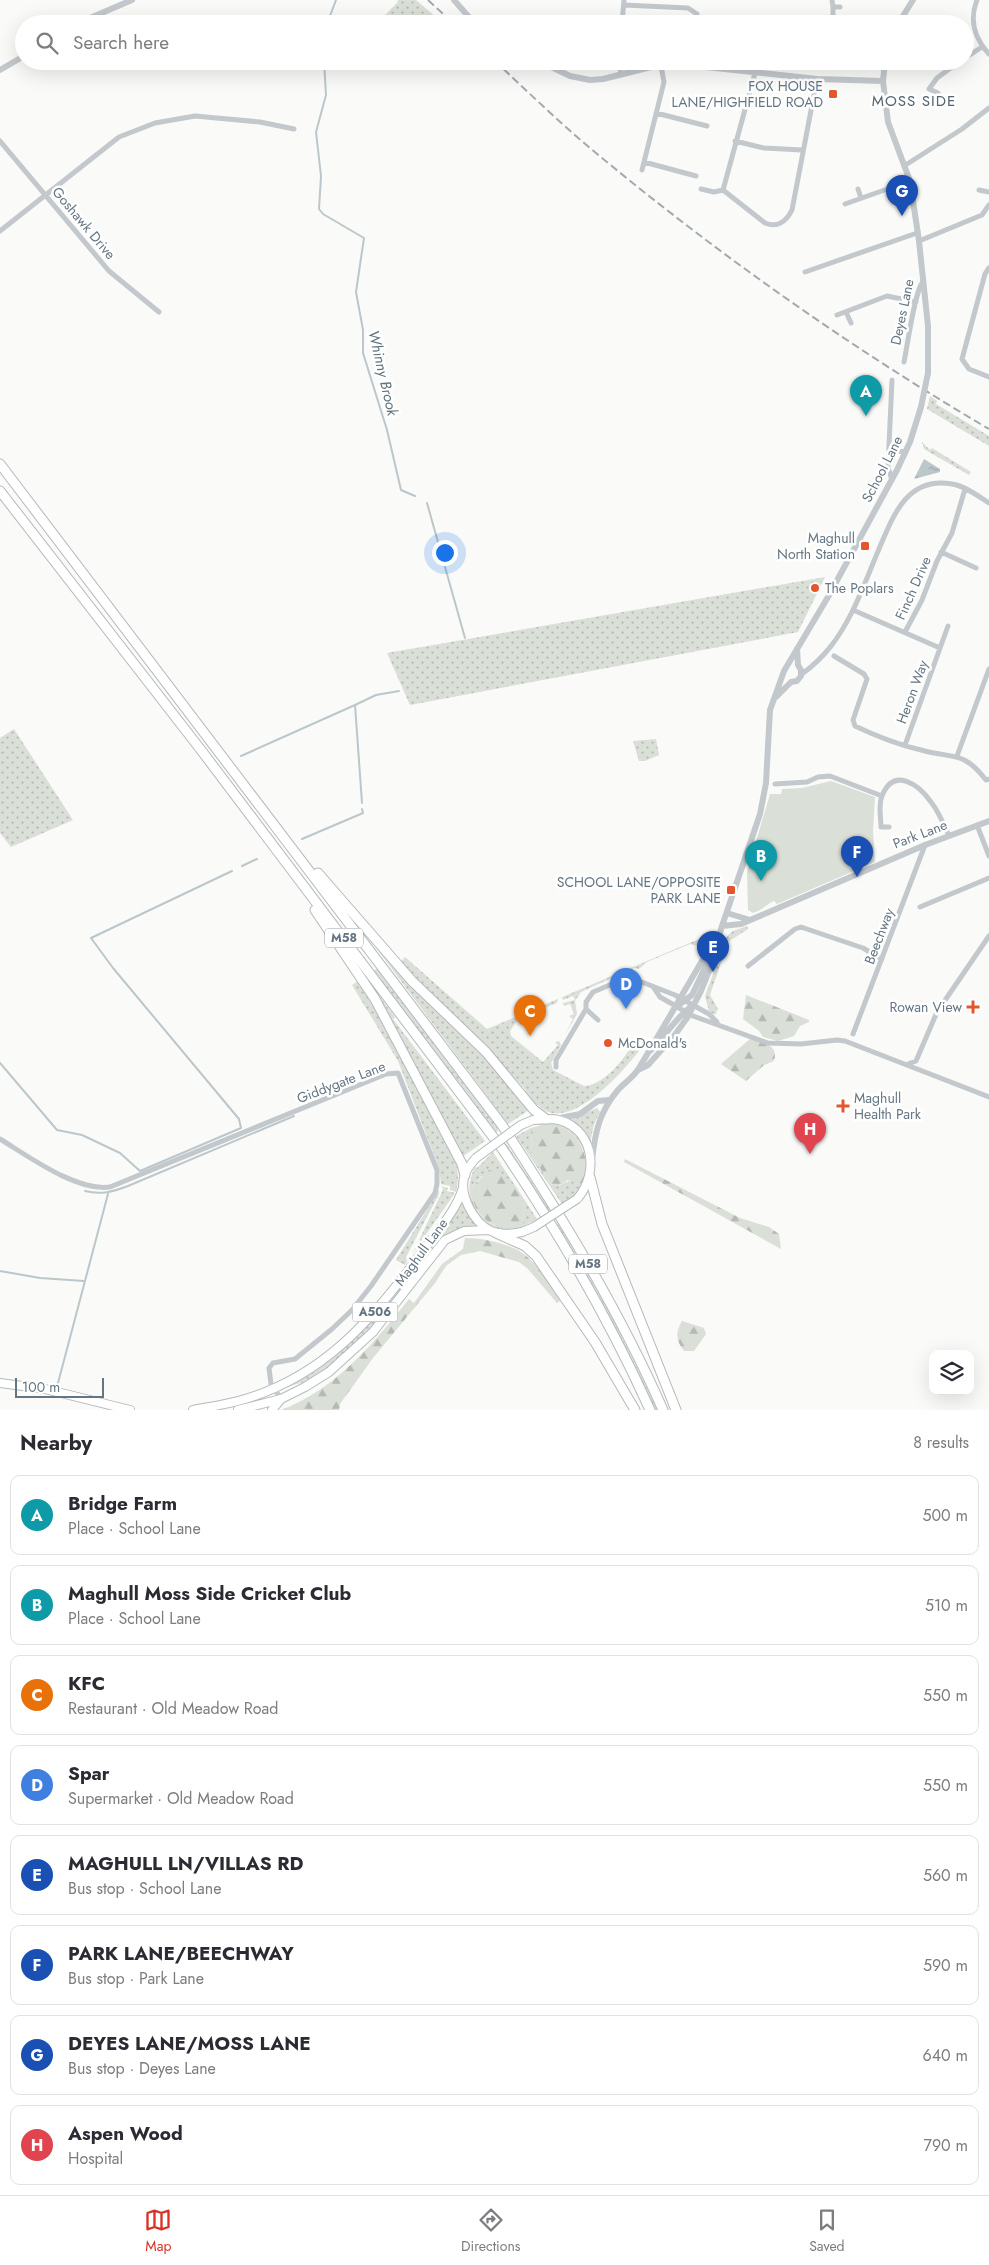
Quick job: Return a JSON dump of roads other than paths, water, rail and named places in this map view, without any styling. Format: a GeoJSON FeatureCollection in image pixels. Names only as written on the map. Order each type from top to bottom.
{"type":"FeatureCollection","features":[{"type":"Feature","properties":{"kind":"highway","name":"M58"},"geometry":{"type":"LineString","coordinates":[[0,464],[502,1125],[555,1207],[604,1291],[663,1410]]}},
{"type":"Feature","properties":{"kind":"highway","name":"M58"},"geometry":{"type":"LineString","coordinates":[[0,491],[282,856],[455,1084],[524,1181],[586,1283],[650,1410]]}},
{"type":"Feature","properties":{"kind":"highway","name":"M58"},"geometry":{"type":"LineString","coordinates":[[265,812],[412,981],[486,1052],[534,1110],[550,1119]]}},
{"type":"Feature","properties":{"kind":"highway","name":"M58"},"geometry":{"type":"LineString","coordinates":[[282,856],[302,892],[375,999],[462,1164],[465,1175]]}},
{"type":"Feature","properties":{"kind":"highway"},"geometry":{"type":"LineString","coordinates":[[590,1177],[602,1224],[676,1410]]}},
{"type":"Feature","properties":{"kind":"highway"},"geometry":{"type":"LineString","coordinates":[[493,1231],[525,1246],[536,1256],[596,1342],[635,1410]]}},
{"type":"Feature","properties":{"kind":"main road","name":"A506"},"geometry":{"type":"LineString","coordinates":[[550,1119],[567,1124],[579,1133],[584,1140],[592,1160],[590,1177],[583,1193],[577,1199],[534,1227],[522,1232],[493,1231],[470,1210],[464,1188],[465,1175],[476,1158],[521,1125],[533,1120],[550,1119]]}},
{"type":"Feature","properties":{"kind":"main road","name":"Maghull Lane"},"geometry":{"type":"LineString","coordinates":[[252,1397],[314,1367],[356,1333],[402,1279],[452,1210],[464,1188]]}},
{"type":"Feature","properties":{"kind":"main road","name":"Maghull Lane"},"geometry":{"type":"LineString","coordinates":[[256,1408],[281,1399],[319,1378],[360,1345],[390,1311],[445,1240],[464,1230],[493,1231]]}},
{"type":"Feature","properties":{"kind":"main road"},"geometry":{"type":"LineString","coordinates":[[0,1383],[60,1392],[127,1410]]}},
{"type":"Feature","properties":{"kind":"main road","name":"A506"},"geometry":{"type":"LineString","coordinates":[[193,1410],[252,1397]]}},
{"type":"Feature","properties":{"kind":"main road"},"geometry":{"type":"LineString","coordinates":[[252,1397],[256,1408]]}},
{"type":"Feature","properties":{"kind":"main road"},"geometry":{"type":"LineString","coordinates":[[272,1410],[281,1399]]}},
{"type":"Feature","properties":{"kind":"main road","name":"A506"},"geometry":{"type":"LineString","coordinates":[[238,1410],[256,1408]]}},
{"type":"Feature","properties":{"kind":"street"},"geometry":{"type":"LineString","coordinates":[[97,15],[132,0]]}},
{"type":"Feature","properties":{"kind":"street"},"geometry":{"type":"LineString","coordinates":[[454,0],[467,15]]}},
{"type":"Feature","properties":{"kind":"street"},"geometry":{"type":"LineString","coordinates":[[832,0],[833,15]]}},
{"type":"Feature","properties":{"kind":"street"},"geometry":{"type":"LineString","coordinates":[[904,15],[913,0]]}},
{"type":"Feature","properties":{"kind":"street"},"geometry":{"type":"LineString","coordinates":[[973,15],[973,8],[977,0]]}},
{"type":"Feature","properties":{"kind":"street"},"geometry":{"type":"LineString","coordinates":[[624,3],[688,8],[697,14]]}},
{"type":"Feature","properties":{"kind":"street"},"geometry":{"type":"LineString","coordinates":[[833,8],[840,8]]}},
{"type":"Feature","properties":{"kind":"street"},"geometry":{"type":"LineString","coordinates":[[974,25],[976,36],[982,47],[989,54]]}},
{"type":"Feature","properties":{"kind":"street"},"geometry":{"type":"LineString","coordinates":[[974,52],[982,47]]}},
{"type":"Feature","properties":{"kind":"street"},"geometry":{"type":"LineString","coordinates":[[0,70],[15,61]]}},
{"type":"Feature","properties":{"kind":"street"},"geometry":{"type":"LineString","coordinates":[[558,70],[584,80],[603,79],[641,70]]}},
{"type":"Feature","properties":{"kind":"street"},"geometry":{"type":"LineString","coordinates":[[620,70],[621,74]]}},
{"type":"Feature","properties":{"kind":"street"},"geometry":{"type":"LineString","coordinates":[[642,170],[664,82],[662,70]]}},
{"type":"Feature","properties":{"kind":"street"},"geometry":{"type":"LineString","coordinates":[[730,70],[817,79],[883,81]]}},
{"type":"Feature","properties":{"kind":"street","name":"Deyes Lane"},"geometry":{"type":"LineString","coordinates":[[884,70],[883,81],[888,122],[910,181],[923,282],[920,285],[904,362]]}},
{"type":"Feature","properties":{"kind":"street"},"geometry":{"type":"LineString","coordinates":[[938,93],[929,89],[933,83],[949,70]]}},
{"type":"Feature","properties":{"kind":"street"},"geometry":{"type":"LineString","coordinates":[[723,190],[755,73]]}},
{"type":"Feature","properties":{"kind":"street"},"geometry":{"type":"LineString","coordinates":[[723,190],[765,223],[778,225],[785,220],[792,210],[817,79]]}},
{"type":"Feature","properties":{"kind":"street"},"geometry":{"type":"LineString","coordinates":[[904,166],[962,129],[989,108]]}},
{"type":"Feature","properties":{"kind":"street"},"geometry":{"type":"LineString","coordinates":[[656,113],[707,126]]}},
{"type":"Feature","properties":{"kind":"street"},"geometry":{"type":"LineString","coordinates":[[0,230],[119,137],[155,123],[194,116],[260,122],[294,129]]}},
{"type":"Feature","properties":{"kind":"street"},"geometry":{"type":"LineString","coordinates":[[698,124],[701,116]]}},
{"type":"Feature","properties":{"kind":"street","name":"Goshawk Drive"},"geometry":{"type":"LineString","coordinates":[[0,141],[109,271],[159,312]]}},
{"type":"Feature","properties":{"kind":"street"},"geometry":{"type":"LineString","coordinates":[[735,141],[764,148],[802,150]]}},
{"type":"Feature","properties":{"kind":"street"},"geometry":{"type":"LineString","coordinates":[[644,162],[696,176]]}},
{"type":"Feature","properties":{"kind":"street"},"geometry":{"type":"LineString","coordinates":[[685,182],[687,174]]}},
{"type":"Feature","properties":{"kind":"street"},"geometry":{"type":"LineString","coordinates":[[845,204],[910,181]]}},
{"type":"Feature","properties":{"kind":"street"},"geometry":{"type":"LineString","coordinates":[[701,190],[714,192],[723,190]]}},
{"type":"Feature","properties":{"kind":"street"},"geometry":{"type":"LineString","coordinates":[[858,190],[861,198]]}},
{"type":"Feature","properties":{"kind":"street"},"geometry":{"type":"LineString","coordinates":[[979,190],[989,192]]}},
{"type":"Feature","properties":{"kind":"street"},"geometry":{"type":"LineString","coordinates":[[918,241],[982,215],[989,205]]}},
{"type":"Feature","properties":{"kind":"street"},"geometry":{"type":"LineString","coordinates":[[804,272],[917,233]]}},
{"type":"Feature","properties":{"kind":"street"},"geometry":{"type":"LineString","coordinates":[[989,268],[985,274],[962,359],[969,369],[989,376]]}},
{"type":"Feature","properties":{"kind":"street","name":"School Lane"},"geometry":{"type":"LineString","coordinates":[[638,1070],[648,1065],[674,1036],[693,1005],[710,969],[722,927],[752,842],[765,795],[770,710],[787,666],[828,597],[906,452],[922,407],[928,373],[928,326],[923,282]]}},
{"type":"Feature","properties":{"kind":"street"},"geometry":{"type":"LineString","coordinates":[[838,315],[887,296],[916,302]]}},
{"type":"Feature","properties":{"kind":"street"},"geometry":{"type":"LineString","coordinates":[[846,312],[851,323]]}},
{"type":"Feature","properties":{"kind":"street"},"geometry":{"type":"LineString","coordinates":[[892,380],[888,466],[892,480]]}},
{"type":"Feature","properties":{"kind":"street"},"geometry":{"type":"LineString","coordinates":[[890,450],[906,452]]}},
{"type":"Feature","properties":{"kind":"street"},"geometry":{"type":"LineString","coordinates":[[787,666],[800,669],[815,664],[838,638],[853,610],[891,520],[902,502],[914,491],[934,484],[953,484],[989,503]]}},
{"type":"Feature","properties":{"kind":"street","name":"Finch Drive"},"geometry":{"type":"LineString","coordinates":[[905,632],[922,600],[941,552],[952,533],[965,489]]}},
{"type":"Feature","properties":{"kind":"street","name":"Finch Drive"},"geometry":{"type":"LineString","coordinates":[[941,552],[976,568]]}},
{"type":"Feature","properties":{"kind":"street","name":"Heron Way"},"geometry":{"type":"LineString","coordinates":[[853,610],[940,648]]}},
{"type":"Feature","properties":{"kind":"street","name":"Heron Way"},"geometry":{"type":"LineString","coordinates":[[905,745],[948,626]]}},
{"type":"Feature","properties":{"kind":"street"},"geometry":{"type":"LineString","coordinates":[[775,697],[791,682],[797,681],[800,669],[797,649]]}},
{"type":"Feature","properties":{"kind":"street"},"geometry":{"type":"LineString","coordinates":[[834,656],[864,674],[867,679],[853,720],[854,725],[924,751],[957,756],[968,760],[986,780],[989,779]]}},
{"type":"Feature","properties":{"kind":"street"},"geometry":{"type":"LineString","coordinates":[[957,756],[989,669]]}},
{"type":"Feature","properties":{"kind":"street"},"geometry":{"type":"LineString","coordinates":[[784,675],[791,682]]}},
{"type":"Feature","properties":{"kind":"street"},"geometry":{"type":"LineString","coordinates":[[775,784],[807,782],[830,776],[882,796]]}},
{"type":"Feature","properties":{"kind":"street"},"geometry":{"type":"LineString","coordinates":[[888,827],[881,827],[882,796],[895,781],[902,780],[912,782],[931,802],[949,836]]}},
{"type":"Feature","properties":{"kind":"street","name":"Park Lane"},"geometry":{"type":"LineString","coordinates":[[722,927],[741,924],[925,845],[989,821]]}},
{"type":"Feature","properties":{"kind":"street"},"geometry":{"type":"LineString","coordinates":[[977,825],[989,856]]}},
{"type":"Feature","properties":{"kind":"street","name":"Beechway"},"geometry":{"type":"LineString","coordinates":[[853,1034],[925,845]]}},
{"type":"Feature","properties":{"kind":"street"},"geometry":{"type":"LineString","coordinates":[[920,907],[989,878]]}},
{"type":"Feature","properties":{"kind":"street"},"geometry":{"type":"LineString","coordinates":[[727,913],[750,920]]}},
{"type":"Feature","properties":{"kind":"street","name":"School Lane"},"geometry":{"type":"LineString","coordinates":[[638,1070],[645,1055],[682,1000],[722,927]]}},
{"type":"Feature","properties":{"kind":"street"},"geometry":{"type":"LineString","coordinates":[[748,966],[795,929],[801,927],[863,948],[882,959]]}},
{"type":"Feature","properties":{"kind":"street"},"geometry":{"type":"LineString","coordinates":[[918,1069],[916,1061],[937,1012],[989,936]]}},
{"type":"Feature","properties":{"kind":"street","name":"School Lane"},"geometry":{"type":"LineString","coordinates":[[682,1000],[692,995],[717,945]]}},
{"type":"Feature","properties":{"kind":"street"},"geometry":{"type":"LineString","coordinates":[[556,1067],[556,1060],[586,1009],[586,1002],[592,992],[625,978],[638,979],[693,1005],[709,1014],[722,1025]]}},
{"type":"Feature","properties":{"kind":"street"},"geometry":{"type":"LineString","coordinates":[[654,988],[660,997],[687,1013],[773,1044],[845,1041],[989,1097]]}},
{"type":"Feature","properties":{"kind":"street"},"geometry":{"type":"LineString","coordinates":[[586,1009],[598,1020]]}},
{"type":"Feature","properties":{"kind":"street","name":"School Lane"},"geometry":{"type":"LineString","coordinates":[[645,1055],[661,1041],[678,1017],[687,1013]]}},
{"type":"Feature","properties":{"kind":"street"},"geometry":{"type":"LineString","coordinates":[[903,1063],[910,1064],[916,1061]]}},
{"type":"Feature","properties":{"kind":"street"},"geometry":{"type":"LineString","coordinates":[[592,1160],[597,1125],[609,1100],[638,1070]]}},
{"type":"Feature","properties":{"kind":"street","name":"Giddygate Lane"},"geometry":{"type":"LineString","coordinates":[[0,1139],[84,1186],[101,1189],[110,1187],[386,1074],[398,1073],[437,1170],[435,1194],[352,1310],[332,1330],[296,1359],[273,1363],[269,1368],[268,1374],[273,1388]]}},
{"type":"Feature","properties":{"kind":"street"},"geometry":{"type":"LineString","coordinates":[[550,1119],[580,1114],[598,1101],[609,1100]]}},
{"type":"Feature","properties":{"kind":"street"},"geometry":{"type":"LineString","coordinates":[[273,1388],[281,1399]]}},
{"type":"Feature","properties":{"kind":"water"},"geometry":{"type":"Polygon","coordinates":[[[924,459],[940,469],[940,472],[914,479],[924,459]]]}},
{"type":"Feature","properties":{"kind":"waterway","name":"Whinny Brook"},"geometry":{"type":"LineString","coordinates":[[330,15],[336,0]]}},
{"type":"Feature","properties":{"kind":"waterway","name":"Whinny Brook"},"geometry":{"type":"LineString","coordinates":[[325,70],[326,95],[316,132],[321,176],[319,209],[323,214],[364,238],[356,292],[363,330],[363,353],[387,430],[401,490],[415,496]]}},
{"type":"Feature","properties":{"kind":"waterway"},"geometry":{"type":"LineString","coordinates":[[427,503],[465,638]]}},
{"type":"Feature","properties":{"kind":"waterway"},"geometry":{"type":"LineString","coordinates":[[355,705],[376,695],[399,691]]}},
{"type":"Feature","properties":{"kind":"waterway"},"geometry":{"type":"LineString","coordinates":[[241,756],[355,705],[362,803]]}},
{"type":"Feature","properties":{"kind":"waterway"},"geometry":{"type":"LineString","coordinates":[[302,839],[363,813],[362,809]]}},
{"type":"Feature","properties":{"kind":"waterway"},"geometry":{"type":"LineString","coordinates":[[242,866],[257,859]]}},
{"type":"Feature","properties":{"kind":"waterway"},"geometry":{"type":"LineString","coordinates":[[0,1063],[57,1130],[82,1135],[120,1153],[140,1171],[241,1128],[239,1119],[113,968],[91,938],[232,871]]}},
{"type":"Feature","properties":{"kind":"waterway"},"geometry":{"type":"LineString","coordinates":[[85,1191],[101,1193],[122,1188],[294,1116]]}},
{"type":"Feature","properties":{"kind":"waterway"},"geometry":{"type":"LineString","coordinates":[[58,1383],[108,1194]]}},
{"type":"Feature","properties":{"kind":"waterway"},"geometry":{"type":"LineString","coordinates":[[0,1271],[40,1278],[84,1281]]}},
{"type":"Feature","properties":{"kind":"railway"},"geometry":{"type":"LineString","coordinates":[[428,0],[444,15]]}},
{"type":"Feature","properties":{"kind":"railway"},"geometry":{"type":"LineString","coordinates":[[505,70],[596,153],[738,264],[836,333],[989,429]]}},
{"type":"Feature","properties":{"kind":"place","name":"FOX HOUSE LANE/HIGHFIELD ROAD"},"geometry":{"type":"Point","coordinates":[833,94]}},
{"type":"Feature","properties":{"kind":"place","name":"DEYES LANE/MOSS LANE"},"geometry":{"type":"Point","coordinates":[902,216]}},
{"type":"Feature","properties":{"kind":"place","name":"Bridge Farm"},"geometry":{"type":"Point","coordinates":[866,416]}},
{"type":"Feature","properties":{"kind":"place","name":"Maghull North Station"},"geometry":{"type":"Point","coordinates":[865,546]}},
{"type":"Feature","properties":{"kind":"place","name":"The Poplars"},"geometry":{"type":"Point","coordinates":[815,588]}},
{"type":"Feature","properties":{"kind":"place","name":"PARK LANE/BEECHWAY"},"geometry":{"type":"Point","coordinates":[857,877]}},
{"type":"Feature","properties":{"kind":"place","name":"Maghull Moss Side Cricket Club"},"geometry":{"type":"Point","coordinates":[761,881]}},
{"type":"Feature","properties":{"kind":"place","name":"SCHOOL LANE/OPPOSITE PARK LANE"},"geometry":{"type":"Point","coordinates":[731,890]}},
{"type":"Feature","properties":{"kind":"place","name":"MAGHULL LN/VILLAS RD"},"geometry":{"type":"Point","coordinates":[713,972]}},
{"type":"Feature","properties":{"kind":"place","name":"Rowan View"},"geometry":{"type":"Point","coordinates":[973,1007]}},
{"type":"Feature","properties":{"kind":"place","name":"Spar"},"geometry":{"type":"Point","coordinates":[626,1009]}},
{"type":"Feature","properties":{"kind":"place","name":"KFC"},"geometry":{"type":"Point","coordinates":[530,1036]}},
{"type":"Feature","properties":{"kind":"place","name":"McDonald's"},"geometry":{"type":"Point","coordinates":[608,1043]}},
{"type":"Feature","properties":{"kind":"place","name":"Maghull Health Park"},"geometry":{"type":"Point","coordinates":[843,1106]}},
{"type":"Feature","properties":{"kind":"place","name":"Aspen Wood"},"geometry":{"type":"Point","coordinates":[810,1154]}},
{"type":"Feature","properties":{"kind":"district","name":"MOSS SIDE"},"geometry":{"type":"Point","coordinates":[914,101]}}]}
